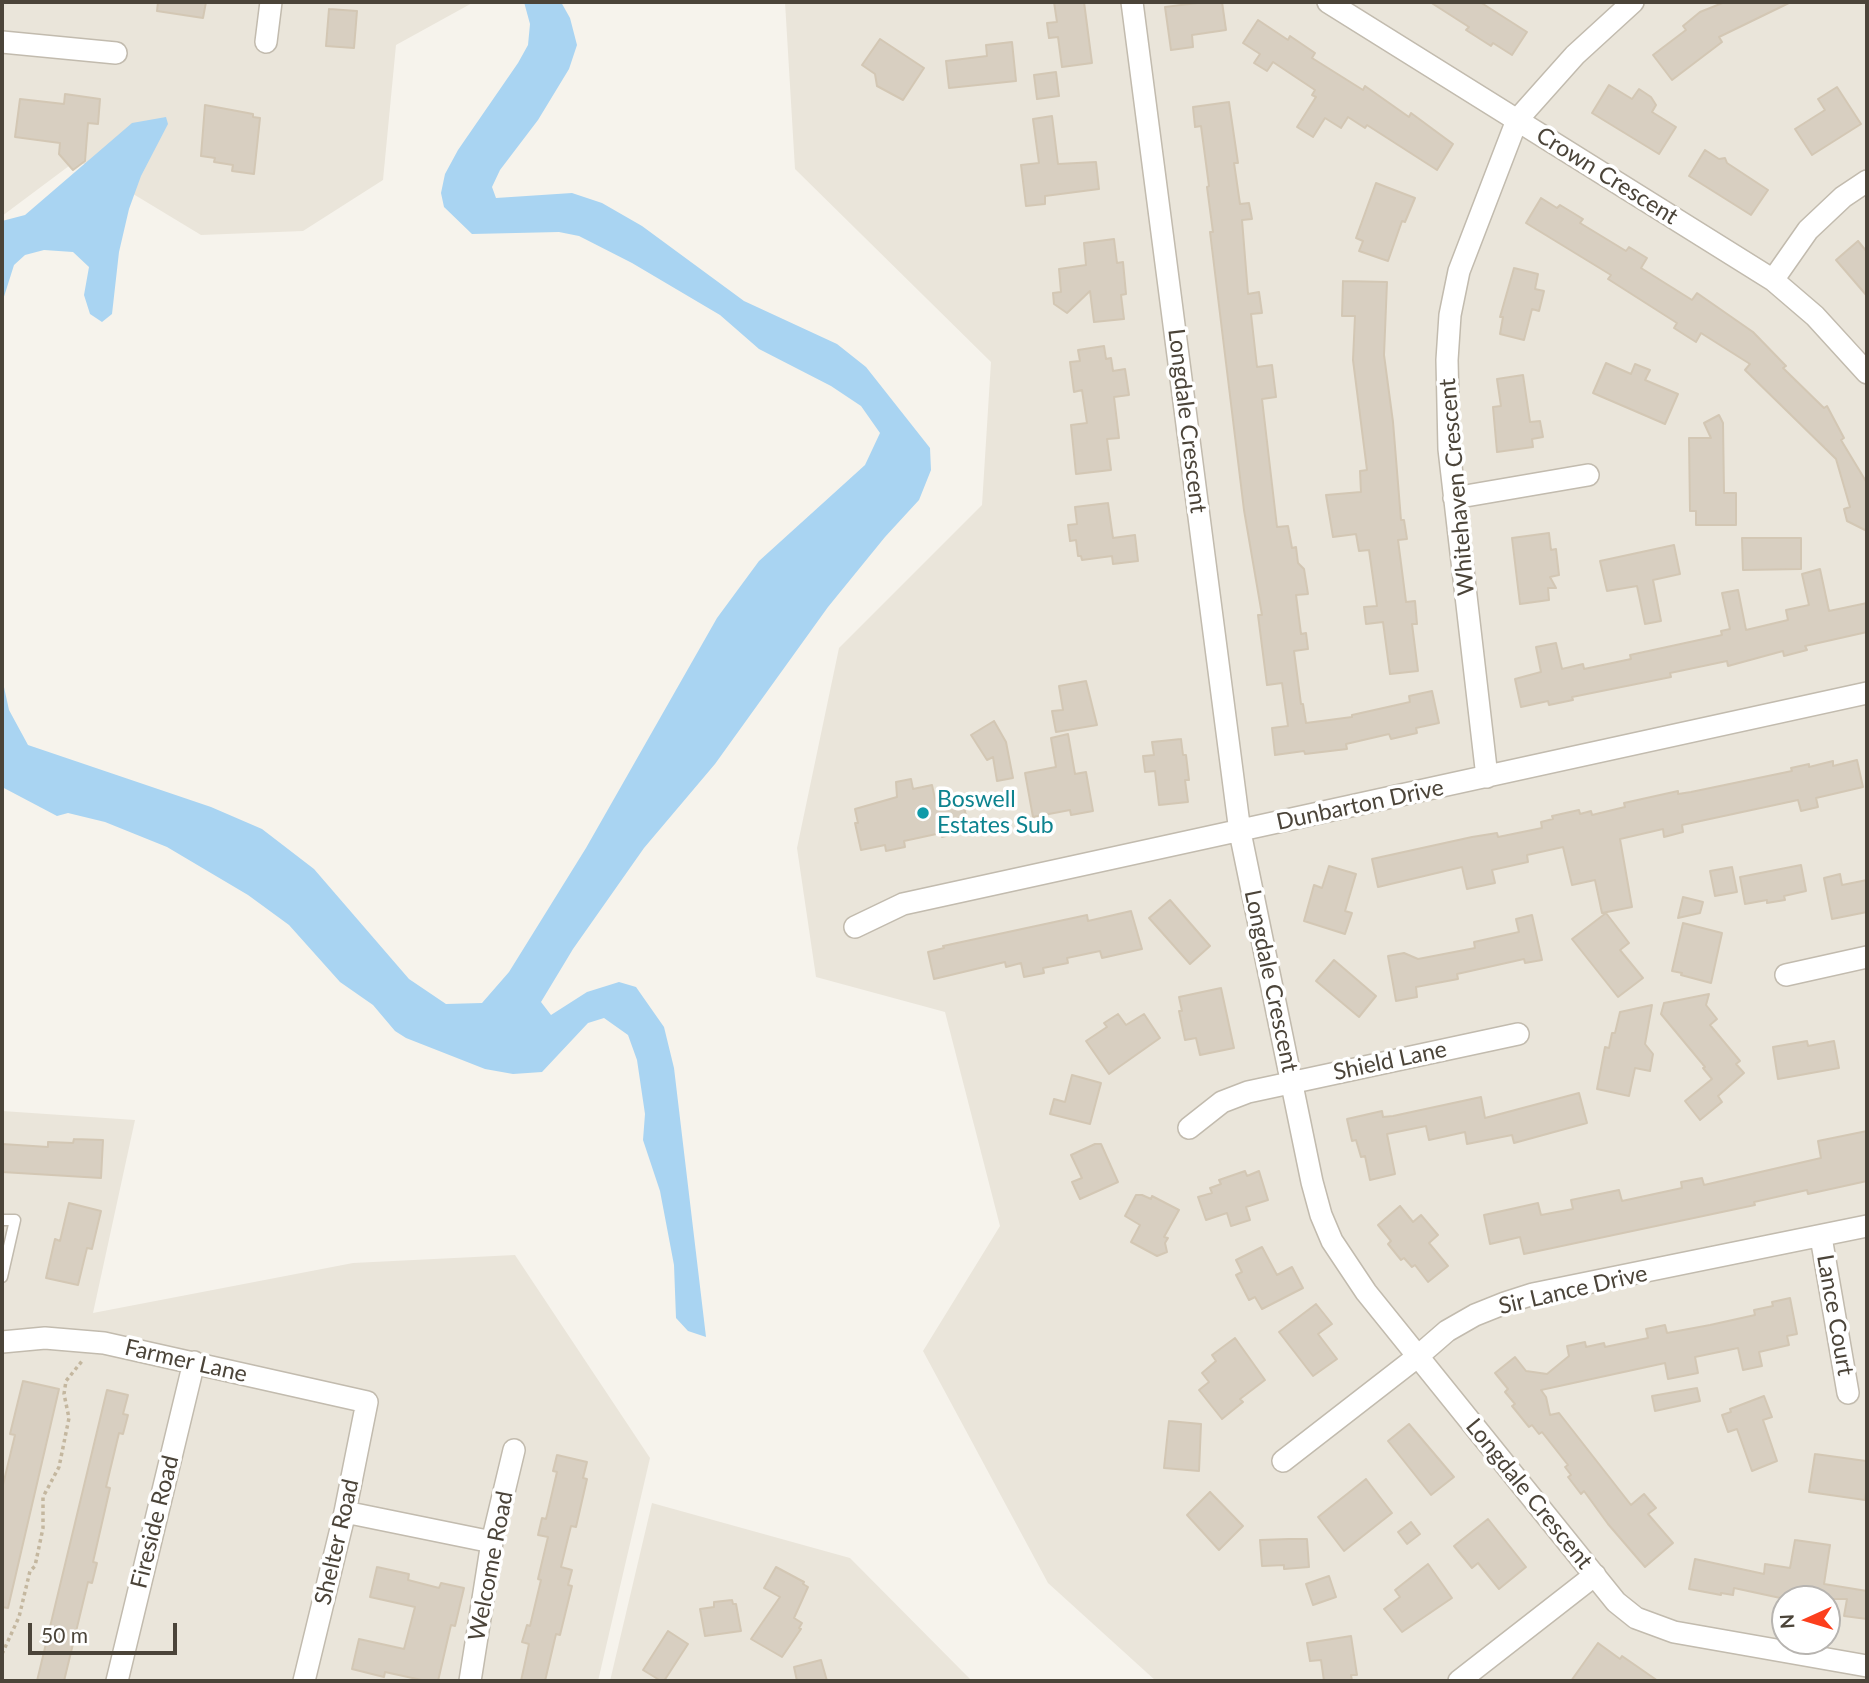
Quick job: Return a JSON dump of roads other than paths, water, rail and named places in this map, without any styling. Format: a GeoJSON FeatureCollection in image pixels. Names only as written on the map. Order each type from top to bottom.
{"type":"FeatureCollection","features":[{"type":"Feature","properties":{"kind":"street"},"geometry":{"type":"LineString","coordinates":[[266,42],[271,2]]}},
{"type":"Feature","properties":{"kind":"street","name":"Longdale Crescent"},"geometry":{"type":"LineString","coordinates":[[1132,2],[1240,832],[1312,1182],[1332,1241],[1366,1292],[1418,1357],[1616,1602],[1636,1618],[1674,1632],[1867,1667]]}},
{"type":"Feature","properties":{"kind":"street","name":"Crown Crescent"},"geometry":{"type":"LineString","coordinates":[[1328,2],[1773,280],[1815,316],[1867,373]]}},
{"type":"Feature","properties":{"kind":"street","name":"Whitehaven Crescent"},"geometry":{"type":"LineString","coordinates":[[1487,777],[1454,498],[1447,399],[1450,315],[1459,271],[1517,120],[1575,55],[1633,2]]}},
{"type":"Feature","properties":{"kind":"street"},"geometry":{"type":"LineString","coordinates":[[2,42],[116,53]]}},
{"type":"Feature","properties":{"kind":"street"},"geometry":{"type":"LineString","coordinates":[[1773,280],[1808,230],[1843,197],[1867,181]]}},
{"type":"Feature","properties":{"kind":"street"},"geometry":{"type":"LineString","coordinates":[[1454,498],[1588,475]]}},
{"type":"Feature","properties":{"kind":"street","name":"Dunbarton Drive"},"geometry":{"type":"LineString","coordinates":[[855,928],[903,904],[1867,693]]}},
{"type":"Feature","properties":{"kind":"street"},"geometry":{"type":"LineString","coordinates":[[1786,975],[1867,957]]}},
{"type":"Feature","properties":{"kind":"street","name":"Shield Lane"},"geometry":{"type":"LineString","coordinates":[[1189,1128],[1222,1102],[1248,1092],[1518,1034]]}},
{"type":"Feature","properties":{"kind":"street","name":"Sir Lance Drive"},"geometry":{"type":"LineString","coordinates":[[1283,1461],[1418,1357],[1447,1331],[1475,1315],[1532,1294],[1867,1227]]}},
{"type":"Feature","properties":{"kind":"street","name":"Lance Court"},"geometry":{"type":"LineString","coordinates":[[1821,1237],[1848,1392]]}},
{"type":"Feature","properties":{"kind":"street","name":"Farmer Lane"},"geometry":{"type":"LineString","coordinates":[[2,1342],[45,1338],[90,1341],[367,1402]]}},
{"type":"Feature","properties":{"kind":"street","name":"Fireside Road"},"geometry":{"type":"LineString","coordinates":[[117,1681],[194,1362]]}},
{"type":"Feature","properties":{"kind":"street","name":"Shelter Road"},"geometry":{"type":"LineString","coordinates":[[304,1681],[345,1512],[367,1402]]}},
{"type":"Feature","properties":{"kind":"street","name":"Welcome Road"},"geometry":{"type":"LineString","coordinates":[[470,1681],[492,1542],[514,1450]]}},
{"type":"Feature","properties":{"kind":"street"},"geometry":{"type":"LineString","coordinates":[[345,1512],[492,1542]]}},
{"type":"Feature","properties":{"kind":"street"},"geometry":{"type":"LineString","coordinates":[[1459,1681],[1595,1576]]}},
{"type":"Feature","properties":{"kind":"lane"},"geometry":{"type":"LineString","coordinates":[[2,1220],[15,1220],[2,1277]]}},
{"type":"Feature","properties":{"kind":"water"},"geometry":{"type":"Polygon","coordinates":[[[524,2],[561,2],[570,18],[577,45],[569,69],[538,120],[500,170],[492,187],[496,198],[572,193],[602,203],[642,226],[744,301],[837,344],[866,367],[930,448],[931,470],[919,500],[828,607],[715,764],[644,848],[573,949],[541,1002],[551,1015],[587,992],[619,982],[636,987],[664,1027],[674,1068],[706,1337],[688,1331],[676,1318],[674,1265],[660,1191],[643,1140],[645,1114],[637,1060],[628,1035],[604,1018],[588,1023],[542,1072],[513,1074],[485,1069],[406,1038],[395,1031],[373,1005],[340,982],[289,925],[248,895],[167,847],[105,822],[68,813],[57,816],[2,787],[2,678],[9,710],[28,745],[211,807],[262,829],[314,869],[409,979],[446,1004],[482,1003],[509,972],[586,848],[717,618],[759,561],[865,465],[880,433],[861,406],[831,386],[759,349],[720,315],[632,263],[579,236],[559,232],[472,234],[444,207],[441,193],[445,174],[528,45],[530,24],[524,2]]]}},
{"type":"Feature","properties":{"kind":"water"},"geometry":{"type":"Polygon","coordinates":[[[166,117],[168,124],[141,176],[129,209],[119,252],[112,314],[102,322],[90,314],[84,295],[89,267],[73,252],[44,250],[25,255],[14,265],[2,303],[2,221],[25,215],[132,123],[166,117]]]}},
{"type":"Feature","properties":{"kind":"place","name":"Boswell Estates Sub"},"geometry":{"type":"Point","coordinates":[923,813]}}]}
